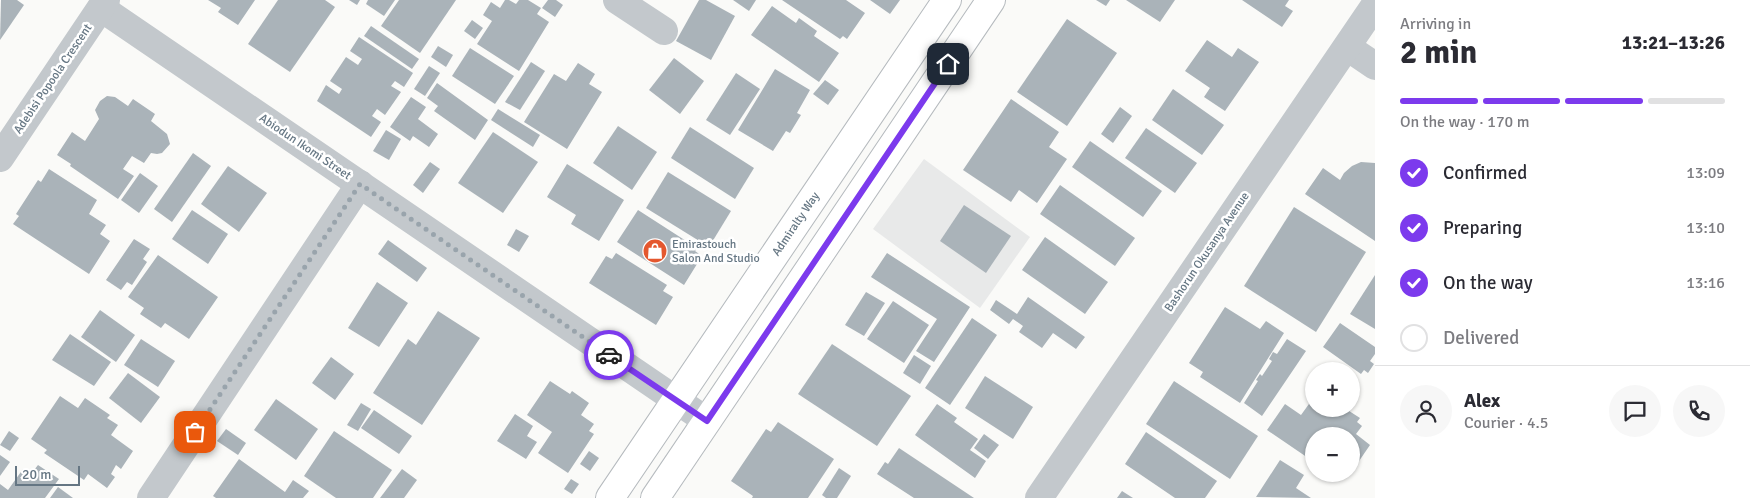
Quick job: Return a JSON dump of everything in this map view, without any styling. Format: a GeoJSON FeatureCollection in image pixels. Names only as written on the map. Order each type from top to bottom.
{"type":"FeatureCollection","features":[{"type":"Feature","properties":{"kind":"main road","name":"Admiralty Way"},"geometry":{"type":"LineString","coordinates":[[610,498],[947,0]]}},
{"type":"Feature","properties":{"kind":"main road"},"geometry":{"type":"LineString","coordinates":[[655,498],[991,0]]}},
{"type":"Feature","properties":{"kind":"main road"},"geometry":{"type":"LineString","coordinates":[[764,270],[795,290]]}},
{"type":"Feature","properties":{"kind":"street"},"geometry":{"type":"LineString","coordinates":[[618,0],[664,32]]}},
{"type":"Feature","properties":{"kind":"street","name":"Adebisi Popoola Crescent"},"geometry":{"type":"LineString","coordinates":[[0,158],[104,4]]}},
{"type":"Feature","properties":{"kind":"street","name":"Abiodun Ikomi Street"},"geometry":{"type":"LineString","coordinates":[[104,4],[360,184],[707,421]]}},
{"type":"Feature","properties":{"kind":"street","name":"Bashorun Okusanya Avenue"},"geometry":{"type":"LineString","coordinates":[[1039,498],[1375,6]]}},
{"type":"Feature","properties":{"kind":"street"},"geometry":{"type":"LineString","coordinates":[[1347,47],[1375,66]]}},
{"type":"Feature","properties":{"kind":"street"},"geometry":{"type":"LineString","coordinates":[[151,498],[360,184]]}},
{"type":"Feature","properties":{"kind":"shaded area"},"geometry":{"type":"Polygon","coordinates":[[[924,159],[1030,237],[980,308],[873,229],[924,159]]]}},
{"type":"Feature","properties":{"kind":"building"},"geometry":{"type":"Polygon","coordinates":[[[1,0],[17,0],[24,5],[0,40],[1,0]]]}},
{"type":"Feature","properties":{"kind":"building"},"geometry":{"type":"Polygon","coordinates":[[[208,0],[255,0],[238,25],[218,12],[221,8],[208,0]]]}},
{"type":"Feature","properties":{"kind":"building"},"geometry":{"type":"Polygon","coordinates":[[[278,0],[325,0],[335,7],[290,72],[248,44],[278,0]]]}},
{"type":"Feature","properties":{"kind":"building"},"geometry":{"type":"Polygon","coordinates":[[[349,0],[360,0],[357,5],[349,0]]]}},
{"type":"Feature","properties":{"kind":"building"},"geometry":{"type":"Polygon","coordinates":[[[368,0],[395,0],[384,16],[366,4],[368,0]]]}},
{"type":"Feature","properties":{"kind":"building"},"geometry":{"type":"Polygon","coordinates":[[[399,0],[456,0],[420,53],[381,26],[399,0]]]}},
{"type":"Feature","properties":{"kind":"building"},"geometry":{"type":"Polygon","coordinates":[[[505,0],[516,4],[519,0],[528,0],[541,8],[537,14],[549,22],[519,71],[477,44],[492,21],[483,15],[491,2],[500,8],[505,0]]]}},
{"type":"Feature","properties":{"kind":"building"},"geometry":{"type":"Polygon","coordinates":[[[548,0],[556,0],[563,5],[555,17],[542,8],[548,0]]]}},
{"type":"Feature","properties":{"kind":"building"},"geometry":{"type":"Polygon","coordinates":[[[699,0],[706,0],[735,16],[711,60],[676,41],[699,0]]]}},
{"type":"Feature","properties":{"kind":"building"},"geometry":{"type":"Polygon","coordinates":[[[733,0],[756,0],[749,11],[733,0]]]}},
{"type":"Feature","properties":{"kind":"building"},"geometry":{"type":"Polygon","coordinates":[[[782,0],[846,0],[865,13],[847,39],[843,36],[840,39],[782,0]]]}},
{"type":"Feature","properties":{"kind":"building"},"geometry":{"type":"Polygon","coordinates":[[[870,0],[900,0],[890,14],[870,0]]]}},
{"type":"Feature","properties":{"kind":"building"},"geometry":{"type":"Polygon","coordinates":[[[1096,0],[1110,0],[1106,6],[1096,0]]]}},
{"type":"Feature","properties":{"kind":"building"},"geometry":{"type":"Polygon","coordinates":[[[1126,0],[1175,0],[1160,22],[1126,0]]]}},
{"type":"Feature","properties":{"kind":"building"},"geometry":{"type":"Polygon","coordinates":[[[1242,0],[1289,0],[1285,6],[1293,11],[1282,27],[1242,0]]]}},
{"type":"Feature","properties":{"kind":"building"},"geometry":{"type":"Polygon","coordinates":[[[772,6],[796,23],[799,18],[817,31],[814,36],[839,53],[819,82],[751,35],[772,6]]]}},
{"type":"Feature","properties":{"kind":"building"},"geometry":{"type":"Polygon","coordinates":[[[1067,19],[1117,53],[1067,126],[1017,92],[1067,19]]]}},
{"type":"Feature","properties":{"kind":"building"},"geometry":{"type":"Polygon","coordinates":[[[472,20],[483,28],[475,39],[464,31],[472,20]]]}},
{"type":"Feature","properties":{"kind":"building"},"geometry":{"type":"Polygon","coordinates":[[[371,26],[419,59],[412,69],[364,36],[371,26]]]}},
{"type":"Feature","properties":{"kind":"building"},"geometry":{"type":"Polygon","coordinates":[[[359,37],[413,73],[404,87],[395,81],[391,86],[401,92],[385,115],[377,109],[372,116],[381,122],[371,137],[317,101],[326,85],[339,94],[342,89],[330,81],[346,57],[358,65],[362,59],[350,51],[359,37]]]}},
{"type":"Feature","properties":{"kind":"building"},"geometry":{"type":"Polygon","coordinates":[[[1207,40],[1232,57],[1238,48],[1259,62],[1225,111],[1204,97],[1210,88],[1185,71],[1207,40]]]}},
{"type":"Feature","properties":{"kind":"building"},"geometry":{"type":"Polygon","coordinates":[[[438,46],[453,55],[446,67],[431,57],[438,46]]]}},
{"type":"Feature","properties":{"kind":"building"},"geometry":{"type":"Polygon","coordinates":[[[470,48],[514,76],[495,104],[452,76],[470,48]]]}},
{"type":"Feature","properties":{"kind":"building"},"geometry":{"type":"Polygon","coordinates":[[[674,58],[704,81],[680,114],[649,90],[674,58]]]}},
{"type":"Feature","properties":{"kind":"building"},"geometry":{"type":"Polygon","coordinates":[[[531,62],[545,71],[520,110],[505,102],[531,62]]]}},
{"type":"Feature","properties":{"kind":"building"},"geometry":{"type":"Polygon","coordinates":[[[578,63],[595,74],[589,84],[602,92],[567,149],[524,122],[554,74],[566,81],[578,63]]]}},
{"type":"Feature","properties":{"kind":"building"},"geometry":{"type":"Polygon","coordinates":[[[429,66],[440,73],[425,96],[414,89],[429,66]]]}},
{"type":"Feature","properties":{"kind":"building"},"geometry":{"type":"Polygon","coordinates":[[[775,69],[810,90],[797,113],[801,115],[790,133],[786,131],[773,151],[738,130],[775,69]]]}},
{"type":"Feature","properties":{"kind":"building"},"geometry":{"type":"Polygon","coordinates":[[[736,73],[760,89],[730,135],[706,120],[736,73]]]}},
{"type":"Feature","properties":{"kind":"building"},"geometry":{"type":"Polygon","coordinates":[[[825,80],[839,90],[828,105],[813,94],[825,80]]]}},
{"type":"Feature","properties":{"kind":"building"},"geometry":{"type":"Polygon","coordinates":[[[437,83],[488,120],[475,140],[434,111],[438,106],[427,98],[437,83]]]}},
{"type":"Feature","properties":{"kind":"building"},"geometry":{"type":"Polygon","coordinates":[[[1173,89],[1224,125],[1202,155],[1152,120],[1173,89]]]}},
{"type":"Feature","properties":{"kind":"building"},"geometry":{"type":"Polygon","coordinates":[[[107,96],[115,97],[128,106],[133,99],[155,114],[151,121],[167,134],[170,144],[162,153],[151,153],[144,163],[132,156],[123,169],[134,176],[118,199],[57,155],[72,132],[85,141],[99,119],[95,110],[100,101],[107,96]]]}},
{"type":"Feature","properties":{"kind":"building"},"geometry":{"type":"Polygon","coordinates":[[[411,97],[426,107],[418,119],[438,134],[429,147],[413,136],[410,141],[390,127],[411,97]]]}},
{"type":"Feature","properties":{"kind":"building"},"geometry":{"type":"Polygon","coordinates":[[[1011,99],[1059,132],[1049,147],[1067,159],[1037,203],[1019,190],[1011,202],[963,170],[1011,99]]]}},
{"type":"Feature","properties":{"kind":"building"},"geometry":{"type":"Polygon","coordinates":[[[1120,107],[1132,116],[1113,143],[1101,134],[1120,107]]]}},
{"type":"Feature","properties":{"kind":"building"},"geometry":{"type":"Polygon","coordinates":[[[498,109],[540,135],[533,147],[491,120],[498,109]]]}},
{"type":"Feature","properties":{"kind":"building"},"geometry":{"type":"Polygon","coordinates":[[[618,126],[657,152],[632,190],[593,163],[618,126]]]}},
{"type":"Feature","properties":{"kind":"building"},"geometry":{"type":"Polygon","coordinates":[[[690,127],[754,168],[735,199],[671,158],[690,127]]]}},
{"type":"Feature","properties":{"kind":"building"},"geometry":{"type":"Polygon","coordinates":[[[1146,128],[1197,163],[1175,193],[1125,158],[1146,128]]]}},
{"type":"Feature","properties":{"kind":"building"},"geometry":{"type":"Polygon","coordinates":[[[386,130],[401,139],[389,160],[373,151],[386,130]]]}},
{"type":"Feature","properties":{"kind":"building"},"geometry":{"type":"Polygon","coordinates":[[[493,132],[538,162],[503,213],[458,183],[493,132]]]}},
{"type":"Feature","properties":{"kind":"building"},"geometry":{"type":"Polygon","coordinates":[[[1090,141],[1162,191],[1143,217],[1072,167],[1090,141]]]}},
{"type":"Feature","properties":{"kind":"building"},"geometry":{"type":"Polygon","coordinates":[[[193,153],[211,166],[172,222],[154,209],[193,153]]]}},
{"type":"Feature","properties":{"kind":"building"},"geometry":{"type":"Polygon","coordinates":[[[430,162],[440,169],[423,193],[413,185],[430,162]]]}},
{"type":"Feature","properties":{"kind":"building"},"geometry":{"type":"Polygon","coordinates":[[[1361,162],[1375,163],[1375,241],[1305,194],[1323,168],[1340,180],[1344,173],[1352,166],[1361,162]]]}},
{"type":"Feature","properties":{"kind":"building"},"geometry":{"type":"Polygon","coordinates":[[[567,164],[624,200],[599,241],[571,224],[576,215],[547,197],[567,164]]]}},
{"type":"Feature","properties":{"kind":"building"},"geometry":{"type":"Polygon","coordinates":[[[228,166],[267,193],[239,232],[201,204],[228,166]]]}},
{"type":"Feature","properties":{"kind":"building"},"geometry":{"type":"Polygon","coordinates":[[[49,169],[97,200],[89,214],[106,225],[100,234],[110,241],[89,274],[13,224],[19,216],[16,214],[38,180],[41,182],[49,169]]]}},
{"type":"Feature","properties":{"kind":"building"},"geometry":{"type":"Polygon","coordinates":[[[668,172],[731,211],[709,247],[646,208],[668,172]]]}},
{"type":"Feature","properties":{"kind":"building"},"geometry":{"type":"Polygon","coordinates":[[[140,173],[158,186],[139,213],[121,200],[140,173]]]}},
{"type":"Feature","properties":{"kind":"building"},"geometry":{"type":"Polygon","coordinates":[[[1060,185],[1135,238],[1115,266],[1040,214],[1060,185]]]}},
{"type":"Feature","properties":{"kind":"building"},"geometry":{"type":"Polygon","coordinates":[[[964,205],[1011,236],[986,273],[940,241],[964,205]]]}},
{"type":"Feature","properties":{"kind":"building"},"geometry":{"type":"Polygon","coordinates":[[[1294,207],[1366,252],[1316,332],[1244,286],[1294,207]]]}},
{"type":"Feature","properties":{"kind":"building"},"geometry":{"type":"Polygon","coordinates":[[[192,210],[228,234],[208,264],[172,239],[192,210]]]}},
{"type":"Feature","properties":{"kind":"building"},"geometry":{"type":"Polygon","coordinates":[[[638,210],[697,248],[695,251],[702,256],[684,285],[617,242],[638,210]]]}},
{"type":"Feature","properties":{"kind":"building"},"geometry":{"type":"Polygon","coordinates":[[[516,229],[529,236],[519,252],[507,245],[516,229]]]}},
{"type":"Feature","properties":{"kind":"building"},"geometry":{"type":"Polygon","coordinates":[[[1045,237],[1108,282],[1085,314],[1022,270],[1045,237]]]}},
{"type":"Feature","properties":{"kind":"building"},"geometry":{"type":"Polygon","coordinates":[[[134,239],[150,249],[143,259],[147,262],[132,285],[127,282],[121,290],[106,280],[134,239]]]}},
{"type":"Feature","properties":{"kind":"building"},"geometry":{"type":"Polygon","coordinates":[[[388,240],[427,268],[417,282],[378,254],[388,240]]]}},
{"type":"Feature","properties":{"kind":"building"},"geometry":{"type":"Polygon","coordinates":[[[616,253],[667,285],[663,291],[673,297],[656,325],[589,283],[606,256],[612,259],[616,253]]]}},
{"type":"Feature","properties":{"kind":"building"},"geometry":{"type":"Polygon","coordinates":[[[887,253],[970,307],[934,362],[916,351],[937,319],[871,277],[887,253]]]}},
{"type":"Feature","properties":{"kind":"building"},"geometry":{"type":"Polygon","coordinates":[[[158,255],[218,297],[189,339],[165,323],[161,328],[140,314],[144,308],[128,297],[158,255]]]}},
{"type":"Feature","properties":{"kind":"building"},"geometry":{"type":"Polygon","coordinates":[[[1375,275],[1375,329],[1350,314],[1375,275]]]}},
{"type":"Feature","properties":{"kind":"building"},"geometry":{"type":"Polygon","coordinates":[[[377,282],[408,303],[379,347],[348,328],[377,282]]]}},
{"type":"Feature","properties":{"kind":"building"},"geometry":{"type":"Polygon","coordinates":[[[866,292],[885,303],[864,336],[845,325],[866,292]]]}},
{"type":"Feature","properties":{"kind":"building"},"geometry":{"type":"Polygon","coordinates":[[[1028,297],[1085,337],[1076,349],[1053,333],[1042,348],[1019,332],[1023,326],[1013,319],[1009,324],[990,310],[996,300],[1017,314],[1028,297]]]}},
{"type":"Feature","properties":{"kind":"building"},"geometry":{"type":"Polygon","coordinates":[[[893,301],[929,325],[904,363],[867,339],[893,301]]]}},
{"type":"Feature","properties":{"kind":"building"},"geometry":{"type":"Polygon","coordinates":[[[1225,307],[1260,329],[1266,321],[1284,333],[1240,403],[1200,377],[1203,372],[1189,363],[1225,307]]]}},
{"type":"Feature","properties":{"kind":"building"},"geometry":{"type":"Polygon","coordinates":[[[100,310],[135,335],[116,362],[81,337],[100,310]]]}},
{"type":"Feature","properties":{"kind":"building"},"geometry":{"type":"Polygon","coordinates":[[[438,311],[480,338],[422,425],[373,393],[408,339],[416,345],[438,311]]]}},
{"type":"Feature","properties":{"kind":"building"},"geometry":{"type":"Polygon","coordinates":[[[972,318],[997,335],[950,405],[925,388],[972,318]]]}},
{"type":"Feature","properties":{"kind":"building"},"geometry":{"type":"Polygon","coordinates":[[[1340,323],[1375,347],[1375,354],[1370,361],[1374,364],[1368,373],[1364,370],[1361,374],[1360,362],[1344,362],[1323,347],[1340,323]]]}},
{"type":"Feature","properties":{"kind":"building"},"geometry":{"type":"Polygon","coordinates":[[[70,334],[111,362],[94,386],[52,360],[70,334]]]}},
{"type":"Feature","properties":{"kind":"building"},"geometry":{"type":"Polygon","coordinates":[[[141,339],[175,361],[158,387],[124,365],[141,339]]]}},
{"type":"Feature","properties":{"kind":"building"},"geometry":{"type":"Polygon","coordinates":[[[1287,339],[1306,351],[1262,416],[1244,403],[1258,381],[1256,380],[1260,374],[1262,376],[1272,361],[1269,359],[1273,352],[1277,354],[1287,339]]]}},
{"type":"Feature","properties":{"kind":"building"},"geometry":{"type":"Polygon","coordinates":[[[832,344],[911,396],[877,446],[798,394],[832,344]]]}},
{"type":"Feature","properties":{"kind":"building"},"geometry":{"type":"Polygon","coordinates":[[[914,355],[931,366],[920,384],[903,373],[914,355]]]}},
{"type":"Feature","properties":{"kind":"building"},"geometry":{"type":"Polygon","coordinates":[[[331,357],[354,374],[335,400],[312,383],[331,357]]]}},
{"type":"Feature","properties":{"kind":"building"},"geometry":{"type":"Polygon","coordinates":[[[128,373],[160,397],[141,423],[109,398],[128,373]]]}},
{"type":"Feature","properties":{"kind":"building"},"geometry":{"type":"Polygon","coordinates":[[[985,376],[1033,407],[1013,439],[965,408],[985,376]]]}},
{"type":"Feature","properties":{"kind":"building"},"geometry":{"type":"Polygon","coordinates":[[[550,381],[570,394],[572,391],[589,403],[581,415],[594,424],[589,431],[594,434],[568,473],[538,453],[552,432],[527,415],[550,381]]]}},
{"type":"Feature","properties":{"kind":"building"},"geometry":{"type":"Polygon","coordinates":[[[1174,381],[1258,436],[1230,479],[1146,424],[1174,381]]]}},
{"type":"Feature","properties":{"kind":"building"},"geometry":{"type":"Polygon","coordinates":[[[60,396],[78,408],[85,398],[110,415],[107,418],[118,425],[111,435],[133,451],[121,469],[116,465],[111,474],[115,477],[107,488],[88,474],[84,480],[44,453],[47,450],[31,439],[60,396]]]}},
{"type":"Feature","properties":{"kind":"building"},"geometry":{"type":"Polygon","coordinates":[[[276,399],[318,429],[296,460],[254,430],[276,399]]]}},
{"type":"Feature","properties":{"kind":"building"},"geometry":{"type":"Polygon","coordinates":[[[361,403],[371,409],[358,431],[347,425],[361,403]]]}},
{"type":"Feature","properties":{"kind":"building"},"geometry":{"type":"Polygon","coordinates":[[[937,404],[957,418],[954,422],[978,439],[970,450],[986,461],[975,478],[915,435],[937,404]]]}},
{"type":"Feature","properties":{"kind":"building"},"geometry":{"type":"Polygon","coordinates":[[[1285,404],[1301,415],[1305,409],[1305,417],[1358,417],[1360,418],[1357,422],[1362,426],[1360,429],[1360,427],[1305,427],[1305,456],[1267,430],[1285,404]]]}},
{"type":"Feature","properties":{"kind":"building"},"geometry":{"type":"Polygon","coordinates":[[[374,410],[412,436],[399,454],[361,428],[374,410]]]}},
{"type":"Feature","properties":{"kind":"building"},"geometry":{"type":"Polygon","coordinates":[[[515,414],[533,426],[527,436],[537,442],[526,459],[497,441],[515,414]]]}},
{"type":"Feature","properties":{"kind":"building"},"geometry":{"type":"Polygon","coordinates":[[[778,422],[834,459],[808,498],[752,498],[753,496],[731,481],[766,429],[771,432],[778,422]]]}},
{"type":"Feature","properties":{"kind":"building"},"geometry":{"type":"Polygon","coordinates":[[[226,429],[246,443],[238,455],[217,441],[226,429]]]}},
{"type":"Feature","properties":{"kind":"building"},"geometry":{"type":"Polygon","coordinates":[[[9,431],[19,438],[10,451],[0,445],[9,431]]]}},
{"type":"Feature","properties":{"kind":"building"},"geometry":{"type":"Polygon","coordinates":[[[334,431],[392,470],[373,498],[336,498],[304,476],[334,431]]]}},
{"type":"Feature","properties":{"kind":"building"},"geometry":{"type":"Polygon","coordinates":[[[1146,432],[1217,481],[1205,498],[1175,498],[1125,464],[1146,432]]]}},
{"type":"Feature","properties":{"kind":"building"},"geometry":{"type":"Polygon","coordinates":[[[984,434],[999,445],[988,459],[974,448],[984,434]]]}},
{"type":"Feature","properties":{"kind":"building"},"geometry":{"type":"Polygon","coordinates":[[[1360,437],[1370,445],[1360,460],[1360,437]]]}},
{"type":"Feature","properties":{"kind":"building"},"geometry":{"type":"Polygon","coordinates":[[[899,448],[974,498],[914,498],[877,474],[885,462],[888,464],[899,448]]]}},
{"type":"Feature","properties":{"kind":"building"},"geometry":{"type":"Polygon","coordinates":[[[589,451],[599,458],[590,471],[580,464],[589,451]]]}},
{"type":"Feature","properties":{"kind":"building"},"geometry":{"type":"Polygon","coordinates":[[[0,455],[10,462],[0,476],[0,455]]]}},
{"type":"Feature","properties":{"kind":"building"},"geometry":{"type":"Polygon","coordinates":[[[239,459],[285,492],[293,480],[309,491],[303,498],[216,498],[213,496],[239,459]]]}},
{"type":"Feature","properties":{"kind":"building"},"geometry":{"type":"Polygon","coordinates":[[[1280,460],[1304,475],[1296,488],[1311,498],[1256,497],[1280,460]]]}},
{"type":"Feature","properties":{"kind":"building"},"geometry":{"type":"Polygon","coordinates":[[[38,465],[59,479],[45,498],[0,498],[0,484],[8,490],[23,469],[31,474],[38,465]]]}},
{"type":"Feature","properties":{"kind":"building"},"geometry":{"type":"Polygon","coordinates":[[[839,468],[851,476],[837,498],[826,498],[822,495],[839,468]]]}},
{"type":"Feature","properties":{"kind":"building"},"geometry":{"type":"Polygon","coordinates":[[[402,469],[417,480],[404,498],[380,498],[402,469]]]}},
{"type":"Feature","properties":{"kind":"building"},"geometry":{"type":"Polygon","coordinates":[[[571,479],[579,484],[572,494],[564,489],[571,479]]]}},
{"type":"Feature","properties":{"kind":"building"},"geometry":{"type":"Polygon","coordinates":[[[58,487],[73,498],[50,498],[58,487]]]}},
{"type":"Feature","properties":{"kind":"building"},"geometry":{"type":"Polygon","coordinates":[[[1122,491],[1133,498],[1117,498],[1122,491]]]}},
{"type":"Feature","properties":{"kind":"way so far"},"geometry":{"type":"LineString","coordinates":[[195,432],[360,184],[609,355]]}},
{"type":"Feature","properties":{"kind":"place","name":"Emirastouch Salon And Studio"},"geometry":{"type":"Point","coordinates":[655,251]}},
{"type":"Feature","properties":{"kind":"route"},"geometry":{"type":"LineString","coordinates":[[609,355],[707,421],[948,64]]}}]}
